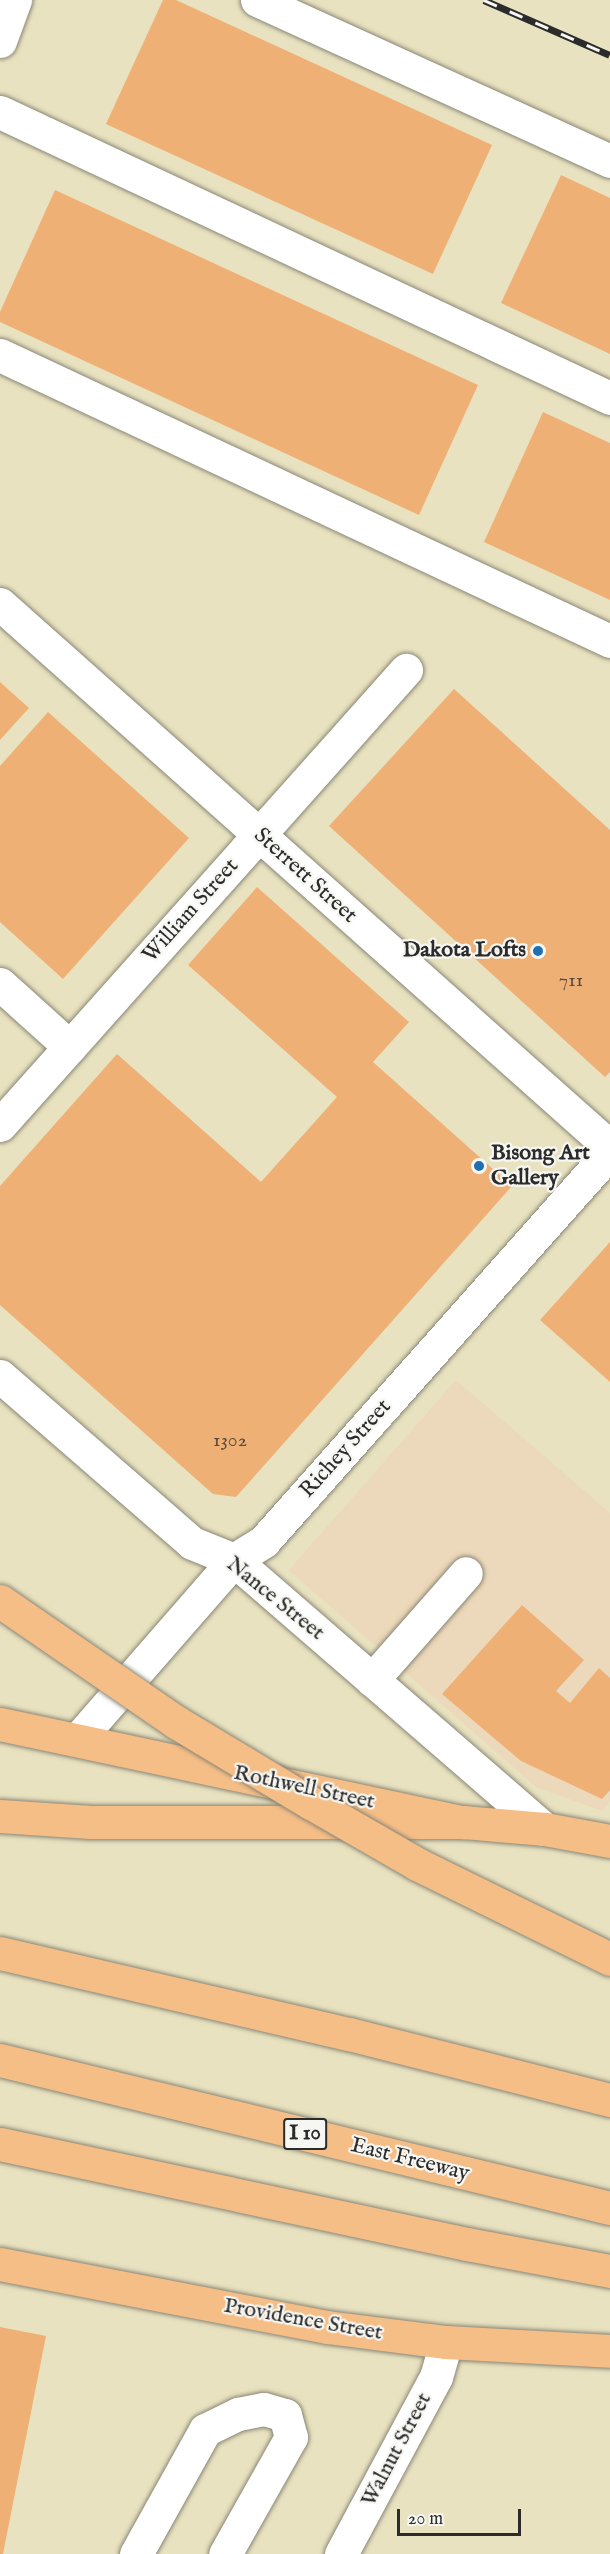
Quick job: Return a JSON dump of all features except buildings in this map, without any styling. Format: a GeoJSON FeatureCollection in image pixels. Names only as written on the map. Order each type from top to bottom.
{"type":"FeatureCollection","features":[{"type":"Feature","properties":{"kind":"main road"},"geometry":{"type":"LineString","coordinates":[[0,1601],[176,1722],[311,1803],[417,1864],[610,1959]]}},
{"type":"Feature","properties":{"kind":"main road","name":"Rothwell Street"},"geometry":{"type":"LineString","coordinates":[[0,1724],[463,1822],[545,1829],[610,1841]]}},
{"type":"Feature","properties":{"kind":"main road"},"geometry":{"type":"LineString","coordinates":[[0,1816],[91,1822],[463,1822]]}},
{"type":"Feature","properties":{"kind":"main road"},"geometry":{"type":"LineString","coordinates":[[0,1953],[349,2034],[610,2100]]}},
{"type":"Feature","properties":{"kind":"main road","name":"East Freeway"},"geometry":{"type":"LineString","coordinates":[[0,2060],[610,2208]]}},
{"type":"Feature","properties":{"kind":"main road"},"geometry":{"type":"LineString","coordinates":[[0,2144],[467,2244],[610,2271]]}},
{"type":"Feature","properties":{"kind":"main road","name":"Providence Street"},"geometry":{"type":"LineString","coordinates":[[0,2264],[327,2326],[446,2342],[610,2350]]}},
{"type":"Feature","properties":{"kind":"street"},"geometry":{"type":"LineString","coordinates":[[0,41],[15,0]]}},
{"type":"Feature","properties":{"kind":"street"},"geometry":{"type":"LineString","coordinates":[[257,0],[610,161]]}},
{"type":"Feature","properties":{"kind":"street"},"geometry":{"type":"LineString","coordinates":[[0,112],[610,398]]}},
{"type":"Feature","properties":{"kind":"street"},"geometry":{"type":"LineString","coordinates":[[0,355],[610,641]]}},
{"type":"Feature","properties":{"kind":"street","name":"Sterrett Street"},"geometry":{"type":"LineString","coordinates":[[0,604],[610,1147]]}},
{"type":"Feature","properties":{"kind":"street","name":"William Street"},"geometry":{"type":"LineString","coordinates":[[0,1125],[406,670]]}},
{"type":"Feature","properties":{"kind":"street"},"geometry":{"type":"LineString","coordinates":[[0,984],[70,1047]]}},
{"type":"Feature","properties":{"kind":"street","name":"Richey Street"},"geometry":{"type":"LineString","coordinates":[[78,1739],[234,1560],[264,1541],[610,1152]]}},
{"type":"Feature","properties":{"kind":"street","name":"Nance Street"},"geometry":{"type":"LineString","coordinates":[[0,1376],[192,1543],[234,1560],[545,1829]]}},
{"type":"Feature","properties":{"kind":"street"},"geometry":{"type":"LineString","coordinates":[[372,1680],[466,1573]]}},
{"type":"Feature","properties":{"kind":"street","name":"Walnut Street"},"geometry":{"type":"LineString","coordinates":[[341,2554],[436,2378],[446,2342]]}},
{"type":"Feature","properties":{"kind":"street"},"geometry":{"type":"LineString","coordinates":[[136,2554],[206,2430],[238,2414],[264,2409],[285,2415],[291,2437],[225,2554]]}},
{"type":"Feature","properties":{"kind":"shaded area"},"geometry":{"type":"Polygon","coordinates":[[[456,1380],[610,1513],[610,1801],[602,1811],[536,1787],[289,1570],[456,1380]]]}},
{"type":"Feature","properties":{"kind":"railway"},"geometry":{"type":"LineString","coordinates":[[484,0],[610,55]]}},
{"type":"Feature","properties":{"kind":"place","name":"Dakota Lofts"},"geometry":{"type":"Point","coordinates":[538,951]}},
{"type":"Feature","properties":{"kind":"place","name":"Bisong Art Gallery"},"geometry":{"type":"Point","coordinates":[479,1166]}}]}
